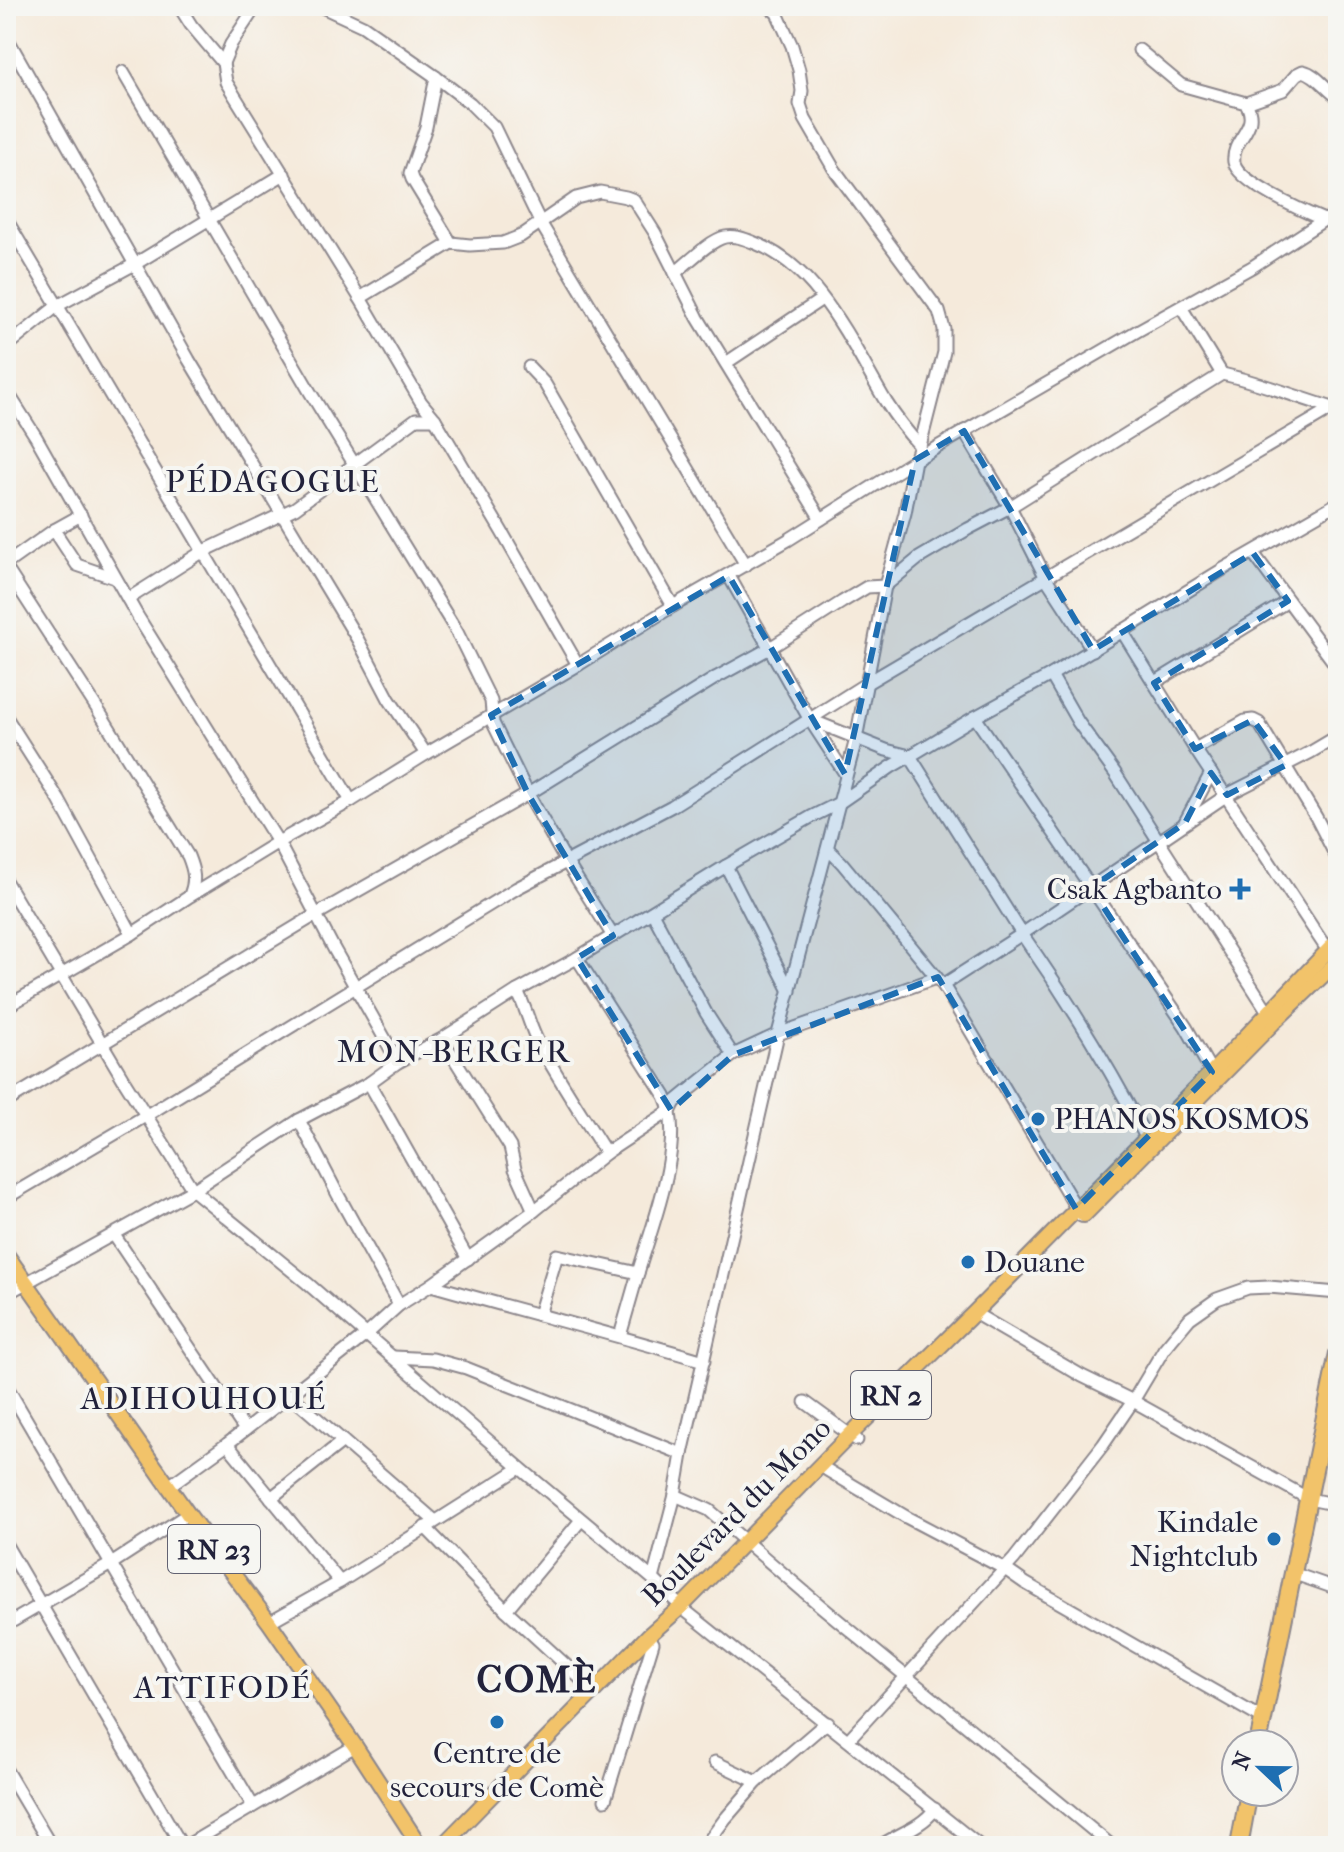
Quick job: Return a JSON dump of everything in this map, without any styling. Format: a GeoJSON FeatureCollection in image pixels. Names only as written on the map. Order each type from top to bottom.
{"type":"FeatureCollection","features":[{"type":"Feature","properties":{"kind":"highway"},"geometry":{"type":"LineString","coordinates":[[1261,1728],[1338,1353]]}},
{"type":"Feature","properties":{"kind":"highway"},"geometry":{"type":"LineString","coordinates":[[1239,1846],[1246,1808]]}},
{"type":"Feature","properties":{"kind":"main road","name":"Boulevard du Mono"},"geometry":{"type":"LineString","coordinates":[[450,1846],[985,1302],[1215,1077],[1335,951]]}},
{"type":"Feature","properties":{"kind":"main road","name":"Boulevard du Mono"},"geometry":{"type":"LineString","coordinates":[[747,1544],[827,1470],[854,1437],[981,1317],[1079,1213]]}},
{"type":"Feature","properties":{"kind":"main road","name":"RN 23"},"geometry":{"type":"LineString","coordinates":[[6,1254],[188,1514],[269,1622],[420,1846]]}},
{"type":"Feature","properties":{"kind":"main road","name":"Boulevard du Mono"},"geometry":{"type":"LineString","coordinates":[[442,1846],[649,1635],[684,1609]]}},
{"type":"Feature","properties":{"kind":"street"},"geometry":{"type":"LineString","coordinates":[[179,6],[223,63],[226,82],[421,402],[435,419],[578,665]]}},
{"type":"Feature","properties":{"kind":"street"},"geometry":{"type":"LineString","coordinates":[[223,63],[231,44],[256,6]]}},
{"type":"Feature","properties":{"kind":"street"},"geometry":{"type":"LineString","coordinates":[[320,6],[363,26],[470,103],[494,127],[540,222],[746,565]]}},
{"type":"Feature","properties":{"kind":"street"},"geometry":{"type":"LineString","coordinates":[[653,1579],[675,1495],[778,1034],[856,739],[885,586],[944,352],[944,329],[939,311],[834,169],[805,119],[800,104],[799,70],[792,46],[777,13],[768,6]]}},
{"type":"Feature","properties":{"kind":"street"},"geometry":{"type":"LineString","coordinates":[[6,36],[234,437],[358,640],[389,699],[426,754]]}},
{"type":"Feature","properties":{"kind":"street"},"geometry":{"type":"LineString","coordinates":[[1139,50],[1181,85],[1246,103],[1283,90],[1303,71],[1310,72],[1338,97]]}},
{"type":"Feature","properties":{"kind":"street"},"geometry":{"type":"LineString","coordinates":[[123,72],[354,466],[457,632],[491,701],[493,723],[528,794],[613,936]]}},
{"type":"Feature","properties":{"kind":"street"},"geometry":{"type":"LineString","coordinates":[[436,77],[426,127],[410,173],[451,243]]}},
{"type":"Feature","properties":{"kind":"street"},"geometry":{"type":"LineString","coordinates":[[1246,103],[1252,118],[1235,152],[1237,168],[1278,199],[1324,220]]}},
{"type":"Feature","properties":{"kind":"street"},"geometry":{"type":"LineString","coordinates":[[6,347],[57,306],[135,264],[284,174]]}},
{"type":"Feature","properties":{"kind":"street"},"geometry":{"type":"LineString","coordinates":[[360,298],[451,243],[503,243],[521,236],[576,198],[600,192],[634,200],[698,318],[821,519]]}},
{"type":"Feature","properties":{"kind":"street"},"geometry":{"type":"LineString","coordinates":[[6,1007],[673,606],[729,576],[915,460],[1252,267],[1324,220],[1338,217]]}},
{"type":"Feature","properties":{"kind":"street"},"geometry":{"type":"LineString","coordinates":[[6,219],[351,801]]}},
{"type":"Feature","properties":{"kind":"street"},"geometry":{"type":"LineString","coordinates":[[675,273],[718,239],[729,236],[742,238],[777,253],[798,269],[822,299],[849,338],[887,404],[920,446]]}},
{"type":"Feature","properties":{"kind":"street"},"geometry":{"type":"LineString","coordinates":[[726,363],[822,299]]}},
{"type":"Feature","properties":{"kind":"street"},"geometry":{"type":"LineString","coordinates":[[1181,307],[1222,374]]}},
{"type":"Feature","properties":{"kind":"street"},"geometry":{"type":"LineString","coordinates":[[529,367],[545,384],[673,606]]}},
{"type":"Feature","properties":{"kind":"street"},"geometry":{"type":"LineString","coordinates":[[6,1102],[317,914],[528,794],[867,587],[885,586],[919,558],[1010,507],[1222,374],[1335,406]]}},
{"type":"Feature","properties":{"kind":"street"},"geometry":{"type":"LineString","coordinates":[[6,390],[115,578],[278,842],[398,1062]]}},
{"type":"Feature","properties":{"kind":"street"},"geometry":{"type":"LineString","coordinates":[[128,599],[202,552],[314,496],[416,419],[421,402]]}},
{"type":"Feature","properties":{"kind":"street"},"geometry":{"type":"LineString","coordinates":[[6,1198],[517,888],[672,806],[867,683],[1335,406]]}},
{"type":"Feature","properties":{"kind":"street"},"geometry":{"type":"LineString","coordinates":[[416,419],[435,419]]}},
{"type":"Feature","properties":{"kind":"street"},"geometry":{"type":"LineString","coordinates":[[964,431],[1010,507],[1046,578],[1093,650]]}},
{"type":"Feature","properties":{"kind":"street"},"geometry":{"type":"LineString","coordinates":[[6,1294],[193,1190],[299,1120],[369,1083],[398,1062],[442,1039],[726,866],[839,803],[891,767],[1338,503]]}},
{"type":"Feature","properties":{"kind":"street"},"geometry":{"type":"LineString","coordinates":[[81,515],[54,530],[6,566],[188,856],[195,872],[190,896]]}},
{"type":"Feature","properties":{"kind":"street"},"geometry":{"type":"LineString","coordinates":[[54,530],[77,565],[115,578]]}},
{"type":"Feature","properties":{"kind":"street"},"geometry":{"type":"LineString","coordinates":[[1253,553],[1338,668]]}},
{"type":"Feature","properties":{"kind":"street"},"geometry":{"type":"LineString","coordinates":[[729,576],[810,720],[846,775]]}},
{"type":"Feature","properties":{"kind":"street"},"geometry":{"type":"LineString","coordinates":[[1154,683],[1288,601]]}},
{"type":"Feature","properties":{"kind":"street"},"geometry":{"type":"LineString","coordinates":[[1122,631],[1195,749],[1335,951]]}},
{"type":"Feature","properties":{"kind":"street"},"geometry":{"type":"LineString","coordinates":[[1051,675],[1078,722],[1115,773],[1272,1018]]}},
{"type":"Feature","properties":{"kind":"street"},"geometry":{"type":"LineString","coordinates":[[6,717],[59,800],[132,934]]}},
{"type":"Feature","properties":{"kind":"street"},"geometry":{"type":"LineString","coordinates":[[975,717],[1186,1027],[1215,1077]]}},
{"type":"Feature","properties":{"kind":"street"},"geometry":{"type":"LineString","coordinates":[[810,720],[910,756],[1065,997],[1149,1143]]}},
{"type":"Feature","properties":{"kind":"street"},"geometry":{"type":"LineString","coordinates":[[1195,749],[1245,721],[1259,723],[1316,817],[1338,860]]}},
{"type":"Feature","properties":{"kind":"street"},"geometry":{"type":"LineString","coordinates":[[169,1486],[290,1395],[399,1305],[534,1211],[606,1153],[671,1110],[675,1102],[733,1055],[778,1034],[939,982],[1022,934],[1227,795],[1338,736]]}},
{"type":"Feature","properties":{"kind":"street"},"geometry":{"type":"LineString","coordinates":[[1185,823],[1211,773]]}},
{"type":"Feature","properties":{"kind":"street"},"geometry":{"type":"LineString","coordinates":[[828,849],[939,982],[1079,1213]]}},
{"type":"Feature","properties":{"kind":"street"},"geometry":{"type":"LineString","coordinates":[[726,866],[790,991]]}},
{"type":"Feature","properties":{"kind":"street"},"geometry":{"type":"LineString","coordinates":[[6,882],[193,1190],[367,1334],[684,1609],[980,1846]]}},
{"type":"Feature","properties":{"kind":"street"},"geometry":{"type":"LineString","coordinates":[[652,912],[706,1013],[733,1055]]}},
{"type":"Feature","properties":{"kind":"street"},"geometry":{"type":"LineString","coordinates":[[577,958],[671,1110],[668,1169],[620,1336]]}},
{"type":"Feature","properties":{"kind":"street"},"geometry":{"type":"LineString","coordinates":[[517,991],[538,1041],[606,1153]]}},
{"type":"Feature","properties":{"kind":"street"},"geometry":{"type":"LineString","coordinates":[[442,1039],[510,1147],[515,1169],[534,1211]]}},
{"type":"Feature","properties":{"kind":"street"},"geometry":{"type":"LineString","coordinates":[[369,1083],[468,1259]]}},
{"type":"Feature","properties":{"kind":"street"},"geometry":{"type":"LineString","coordinates":[[299,1120],[399,1305]]}},
{"type":"Feature","properties":{"kind":"street"},"geometry":{"type":"LineString","coordinates":[[114,1235],[245,1430]]}},
{"type":"Feature","properties":{"kind":"street"},"geometry":{"type":"LineString","coordinates":[[539,1315],[557,1255],[638,1273]]}},
{"type":"Feature","properties":{"kind":"street"},"geometry":{"type":"LineString","coordinates":[[431,1285],[704,1361]]}},
{"type":"Feature","properties":{"kind":"street"},"geometry":{"type":"LineString","coordinates":[[848,1740],[1005,1569],[1103,1445],[1164,1349],[1190,1318],[1217,1299],[1257,1286],[1338,1293]]}},
{"type":"Feature","properties":{"kind":"street"},"geometry":{"type":"LineString","coordinates":[[981,1317],[1082,1376],[1309,1499],[1338,1505]]}},
{"type":"Feature","properties":{"kind":"street"},"geometry":{"type":"LineString","coordinates":[[393,1357],[433,1359],[466,1368],[682,1454]]}},
{"type":"Feature","properties":{"kind":"street"},"geometry":{"type":"LineString","coordinates":[[6,1385],[253,1806]]}},
{"type":"Feature","properties":{"kind":"street"},"geometry":{"type":"LineString","coordinates":[[290,1395],[430,1524],[506,1610],[594,1691]]}},
{"type":"Feature","properties":{"kind":"street"},"geometry":{"type":"LineString","coordinates":[[805,1402],[854,1437]]}},
{"type":"Feature","properties":{"kind":"street"},"geometry":{"type":"LineString","coordinates":[[271,1498],[343,1441]]}},
{"type":"Feature","properties":{"kind":"street"},"geometry":{"type":"LineString","coordinates":[[227,1444],[340,1582]]}},
{"type":"Feature","properties":{"kind":"street"},"geometry":{"type":"LineString","coordinates":[[269,1622],[340,1582],[520,1468]]}},
{"type":"Feature","properties":{"kind":"street"},"geometry":{"type":"LineString","coordinates":[[827,1470],[1263,1719]]}},
{"type":"Feature","properties":{"kind":"street"},"geometry":{"type":"LineString","coordinates":[[675,1495],[709,1510],[1112,1846]]}},
{"type":"Feature","properties":{"kind":"street"},"geometry":{"type":"LineString","coordinates":[[6,1625],[111,1564],[188,1514]]}},
{"type":"Feature","properties":{"kind":"street"},"geometry":{"type":"LineString","coordinates":[[506,1610],[581,1520]]}},
{"type":"Feature","properties":{"kind":"street"},"geometry":{"type":"LineString","coordinates":[[6,1545],[184,1846],[355,1746]]}},
{"type":"Feature","properties":{"kind":"street"},"geometry":{"type":"LineString","coordinates":[[1292,1573],[1338,1589]]}},
{"type":"Feature","properties":{"kind":"street"},"geometry":{"type":"LineString","coordinates":[[605,1800],[653,1643]]}},
{"type":"Feature","properties":{"kind":"street"},"geometry":{"type":"LineString","coordinates":[[705,1846],[757,1782],[828,1723]]}},
{"type":"Feature","properties":{"kind":"street"},"geometry":{"type":"LineString","coordinates":[[715,1762],[757,1782]]}},
{"type":"Feature","properties":{"kind":"street"},"geometry":{"type":"LineString","coordinates":[[6,1770],[51,1846]]}},
{"type":"Feature","properties":{"kind":"street"},"geometry":{"type":"LineString","coordinates":[[880,1846],[923,1821],[935,1809]]}},
{"type":"Feature","properties":{"kind":"highlighted area"},"geometry":{"type":"Polygon","coordinates":[[[964,431],[1093,650],[1253,553],[1288,601],[1154,683],[1195,749],[1253,720],[1286,765],[1227,795],[1211,773],[1185,823],[1091,888],[1212,1072],[1076,1209],[938,977],[733,1055],[671,1110],[577,958],[613,936],[528,794],[491,715],[729,576],[845,774],[915,460],[964,431]]]}},
{"type":"Feature","properties":{"kind":"place","name":"Csak Agbanto"},"geometry":{"type":"Point","coordinates":[1240,889]}},
{"type":"Feature","properties":{"kind":"place","name":"PHANOS KOSMOS"},"geometry":{"type":"Point","coordinates":[1038,1119]}},
{"type":"Feature","properties":{"kind":"place","name":"Douane"},"geometry":{"type":"Point","coordinates":[968,1262]}},
{"type":"Feature","properties":{"kind":"place","name":"Kindale Nightclub"},"geometry":{"type":"Point","coordinates":[1274,1539]}},
{"type":"Feature","properties":{"kind":"place","name":"Centre de secours de Comè"},"geometry":{"type":"Point","coordinates":[497,1722]}},
{"type":"Feature","properties":{"kind":"district","name":"PÉDAGOGUE"},"geometry":{"type":"Point","coordinates":[273,481]}},
{"type":"Feature","properties":{"kind":"district","name":"MON-BERGER"},"geometry":{"type":"Point","coordinates":[454,1051]}},
{"type":"Feature","properties":{"kind":"district","name":"ADIHOUHOUÉ"},"geometry":{"type":"Point","coordinates":[204,1398]}},
{"type":"Feature","properties":{"kind":"district","name":"COMÈ"},"geometry":{"type":"Point","coordinates":[537,1679]}},
{"type":"Feature","properties":{"kind":"district","name":"ATTIFODÉ"},"geometry":{"type":"Point","coordinates":[223,1687]}}]}
